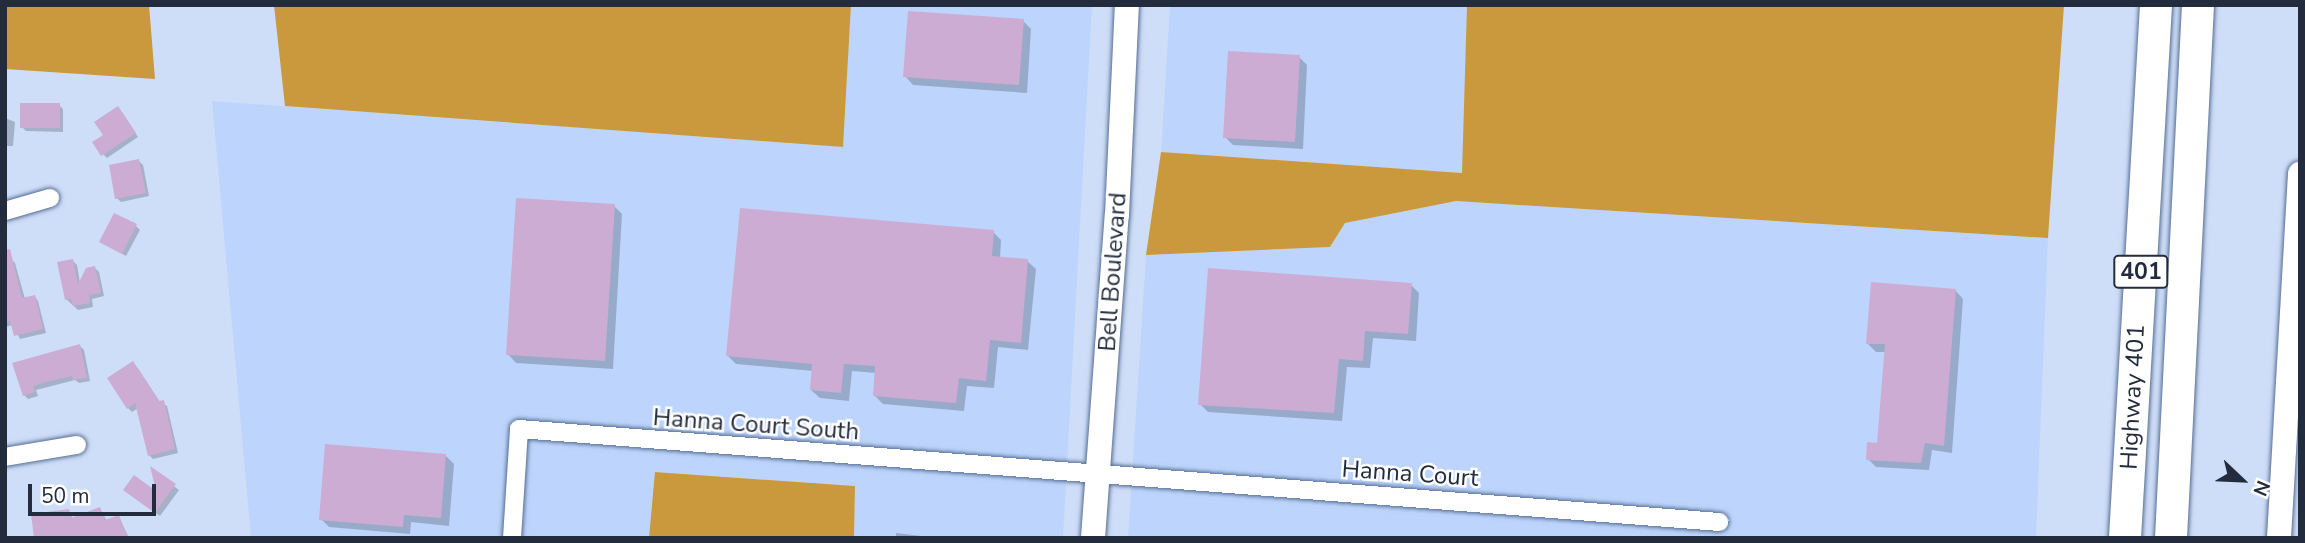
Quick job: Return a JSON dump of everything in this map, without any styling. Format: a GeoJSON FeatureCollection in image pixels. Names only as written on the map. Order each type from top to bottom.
{"type":"FeatureCollection","features":[{"type":"Feature","properties":{"kind":"highway","name":"Highway 401"},"geometry":{"type":"LineString","coordinates":[[2125,538],[2156,5]]}},
{"type":"Feature","properties":{"kind":"highway","name":"Highway 401"},"geometry":{"type":"LineString","coordinates":[[2171,538],[2198,5]]}},
{"type":"Feature","properties":{"kind":"main road","name":"Bell Boulevard"},"geometry":{"type":"LineString","coordinates":[[1093,538],[1117,215],[1127,5]]}},
{"type":"Feature","properties":{"kind":"main road"},"geometry":{"type":"LineString","coordinates":[[2279,538],[2300,174]]}},
{"type":"Feature","properties":{"kind":"street"},"geometry":{"type":"LineString","coordinates":[[5,211],[50,198]]}},
{"type":"Feature","properties":{"kind":"street","name":"Hanna Court South"},"geometry":{"type":"LineString","coordinates":[[512,538],[519,429],[1098,476]]}},
{"type":"Feature","properties":{"kind":"street"},"geometry":{"type":"LineString","coordinates":[[5,457],[77,445]]}},
{"type":"Feature","properties":{"kind":"street","name":"Hanna Court"},"geometry":{"type":"LineString","coordinates":[[1098,476],[1719,522]]}},
{"type":"Feature","properties":{"kind":"shaded area"},"geometry":{"type":"Polygon","coordinates":[[[5,5],[149,5],[155,79],[5,69],[5,5]]]}},
{"type":"Feature","properties":{"kind":"shaded area"},"geometry":{"type":"Polygon","coordinates":[[[274,5],[851,5],[843,147],[285,106],[274,5]]]}},
{"type":"Feature","properties":{"kind":"shaded area"},"geometry":{"type":"Polygon","coordinates":[[[851,5],[1092,5],[1063,538],[854,538],[855,486],[656,472],[649,538],[251,538],[212,101],[843,147],[851,5]]]}},
{"type":"Feature","properties":{"kind":"shaded area"},"geometry":{"type":"Polygon","coordinates":[[[1170,5],[1467,5],[1463,173],[1161,152],[1170,5]]]}},
{"type":"Feature","properties":{"kind":"shaded area"},"geometry":{"type":"Polygon","coordinates":[[[1467,5],[2064,5],[2048,238],[1456,201],[1345,223],[1330,247],[1146,255],[1161,152],[1462,173],[1467,5]]]}},
{"type":"Feature","properties":{"kind":"shaded area"},"geometry":{"type":"Polygon","coordinates":[[[1456,201],[2048,238],[2036,538],[1128,538],[1146,255],[1330,247],[1345,223],[1456,201]]]}},
{"type":"Feature","properties":{"kind":"shaded area"},"geometry":{"type":"Polygon","coordinates":[[[655,472],[855,486],[854,538],[649,538],[655,472]]]}},
{"type":"Feature","properties":{"kind":"building"},"geometry":{"type":"Polygon","coordinates":[[[908,11],[1024,19],[1019,85],[903,77],[908,11]]]}},
{"type":"Feature","properties":{"kind":"building"},"geometry":{"type":"Polygon","coordinates":[[[1228,51],[1300,55],[1295,142],[1223,138],[1228,51]]]}},
{"type":"Feature","properties":{"kind":"building"},"geometry":{"type":"Polygon","coordinates":[[[20,103],[60,103],[60,128],[20,128],[20,103]]]}},
{"type":"Feature","properties":{"kind":"building"},"geometry":{"type":"Polygon","coordinates":[[[118,106],[136,133],[101,156],[92,142],[103,135],[94,122],[118,106]]]}},
{"type":"Feature","properties":{"kind":"building"},"geometry":{"type":"Polygon","coordinates":[[[139,159],[146,193],[115,199],[109,165],[139,159]]]}},
{"type":"Feature","properties":{"kind":"building"},"geometry":{"type":"Polygon","coordinates":[[[516,198],[615,204],[605,361],[506,355],[516,198]]]}},
{"type":"Feature","properties":{"kind":"building"},"geometry":{"type":"Polygon","coordinates":[[[740,208],[994,230],[992,256],[1028,259],[1021,343],[990,340],[986,381],[959,378],[956,403],[873,396],[875,366],[844,364],[841,393],[810,390],[812,364],[726,356],[740,208]]]}},
{"type":"Feature","properties":{"kind":"building"},"geometry":{"type":"Polygon","coordinates":[[[114,213],[137,224],[122,254],[99,242],[114,213]]]}},
{"type":"Feature","properties":{"kind":"building"},"geometry":{"type":"Polygon","coordinates":[[[10,249],[22,298],[35,295],[43,329],[14,336],[10,321],[5,322],[5,250],[10,249]]]}},
{"type":"Feature","properties":{"kind":"building"},"geometry":{"type":"Polygon","coordinates":[[[73,259],[78,284],[86,268],[95,266],[101,293],[89,295],[90,303],[73,306],[71,299],[65,300],[57,262],[73,259]]]}},
{"type":"Feature","properties":{"kind":"building"},"geometry":{"type":"Polygon","coordinates":[[[1208,268],[1412,283],[1408,334],[1365,331],[1363,361],[1339,359],[1334,413],[1198,405],[1208,268]]]}},
{"type":"Feature","properties":{"kind":"building"},"geometry":{"type":"Polygon","coordinates":[[[1871,282],[1956,289],[1944,446],[1925,443],[1921,463],[1866,460],[1867,442],[1877,443],[1885,344],[1866,344],[1871,282]]]}},
{"type":"Feature","properties":{"kind":"building"},"geometry":{"type":"Polygon","coordinates":[[[80,344],[87,378],[73,380],[72,376],[46,382],[33,386],[35,392],[23,396],[12,363],[80,344]]]}},
{"type":"Feature","properties":{"kind":"building"},"geometry":{"type":"Polygon","coordinates":[[[133,361],[159,401],[164,400],[175,449],[148,456],[135,403],[127,409],[107,378],[133,361]]]}},
{"type":"Feature","properties":{"kind":"building"},"geometry":{"type":"Polygon","coordinates":[[[325,444],[446,454],[441,518],[404,515],[403,527],[319,520],[325,444]]]}},
{"type":"Feature","properties":{"kind":"building"},"geometry":{"type":"Polygon","coordinates":[[[150,466],[176,484],[155,513],[123,490],[134,475],[156,491],[150,466]]]}},
{"type":"Feature","properties":{"kind":"building"},"geometry":{"type":"Polygon","coordinates":[[[100,507],[105,520],[119,515],[128,538],[34,538],[31,514],[69,509],[71,518],[100,507]]]}}]}
